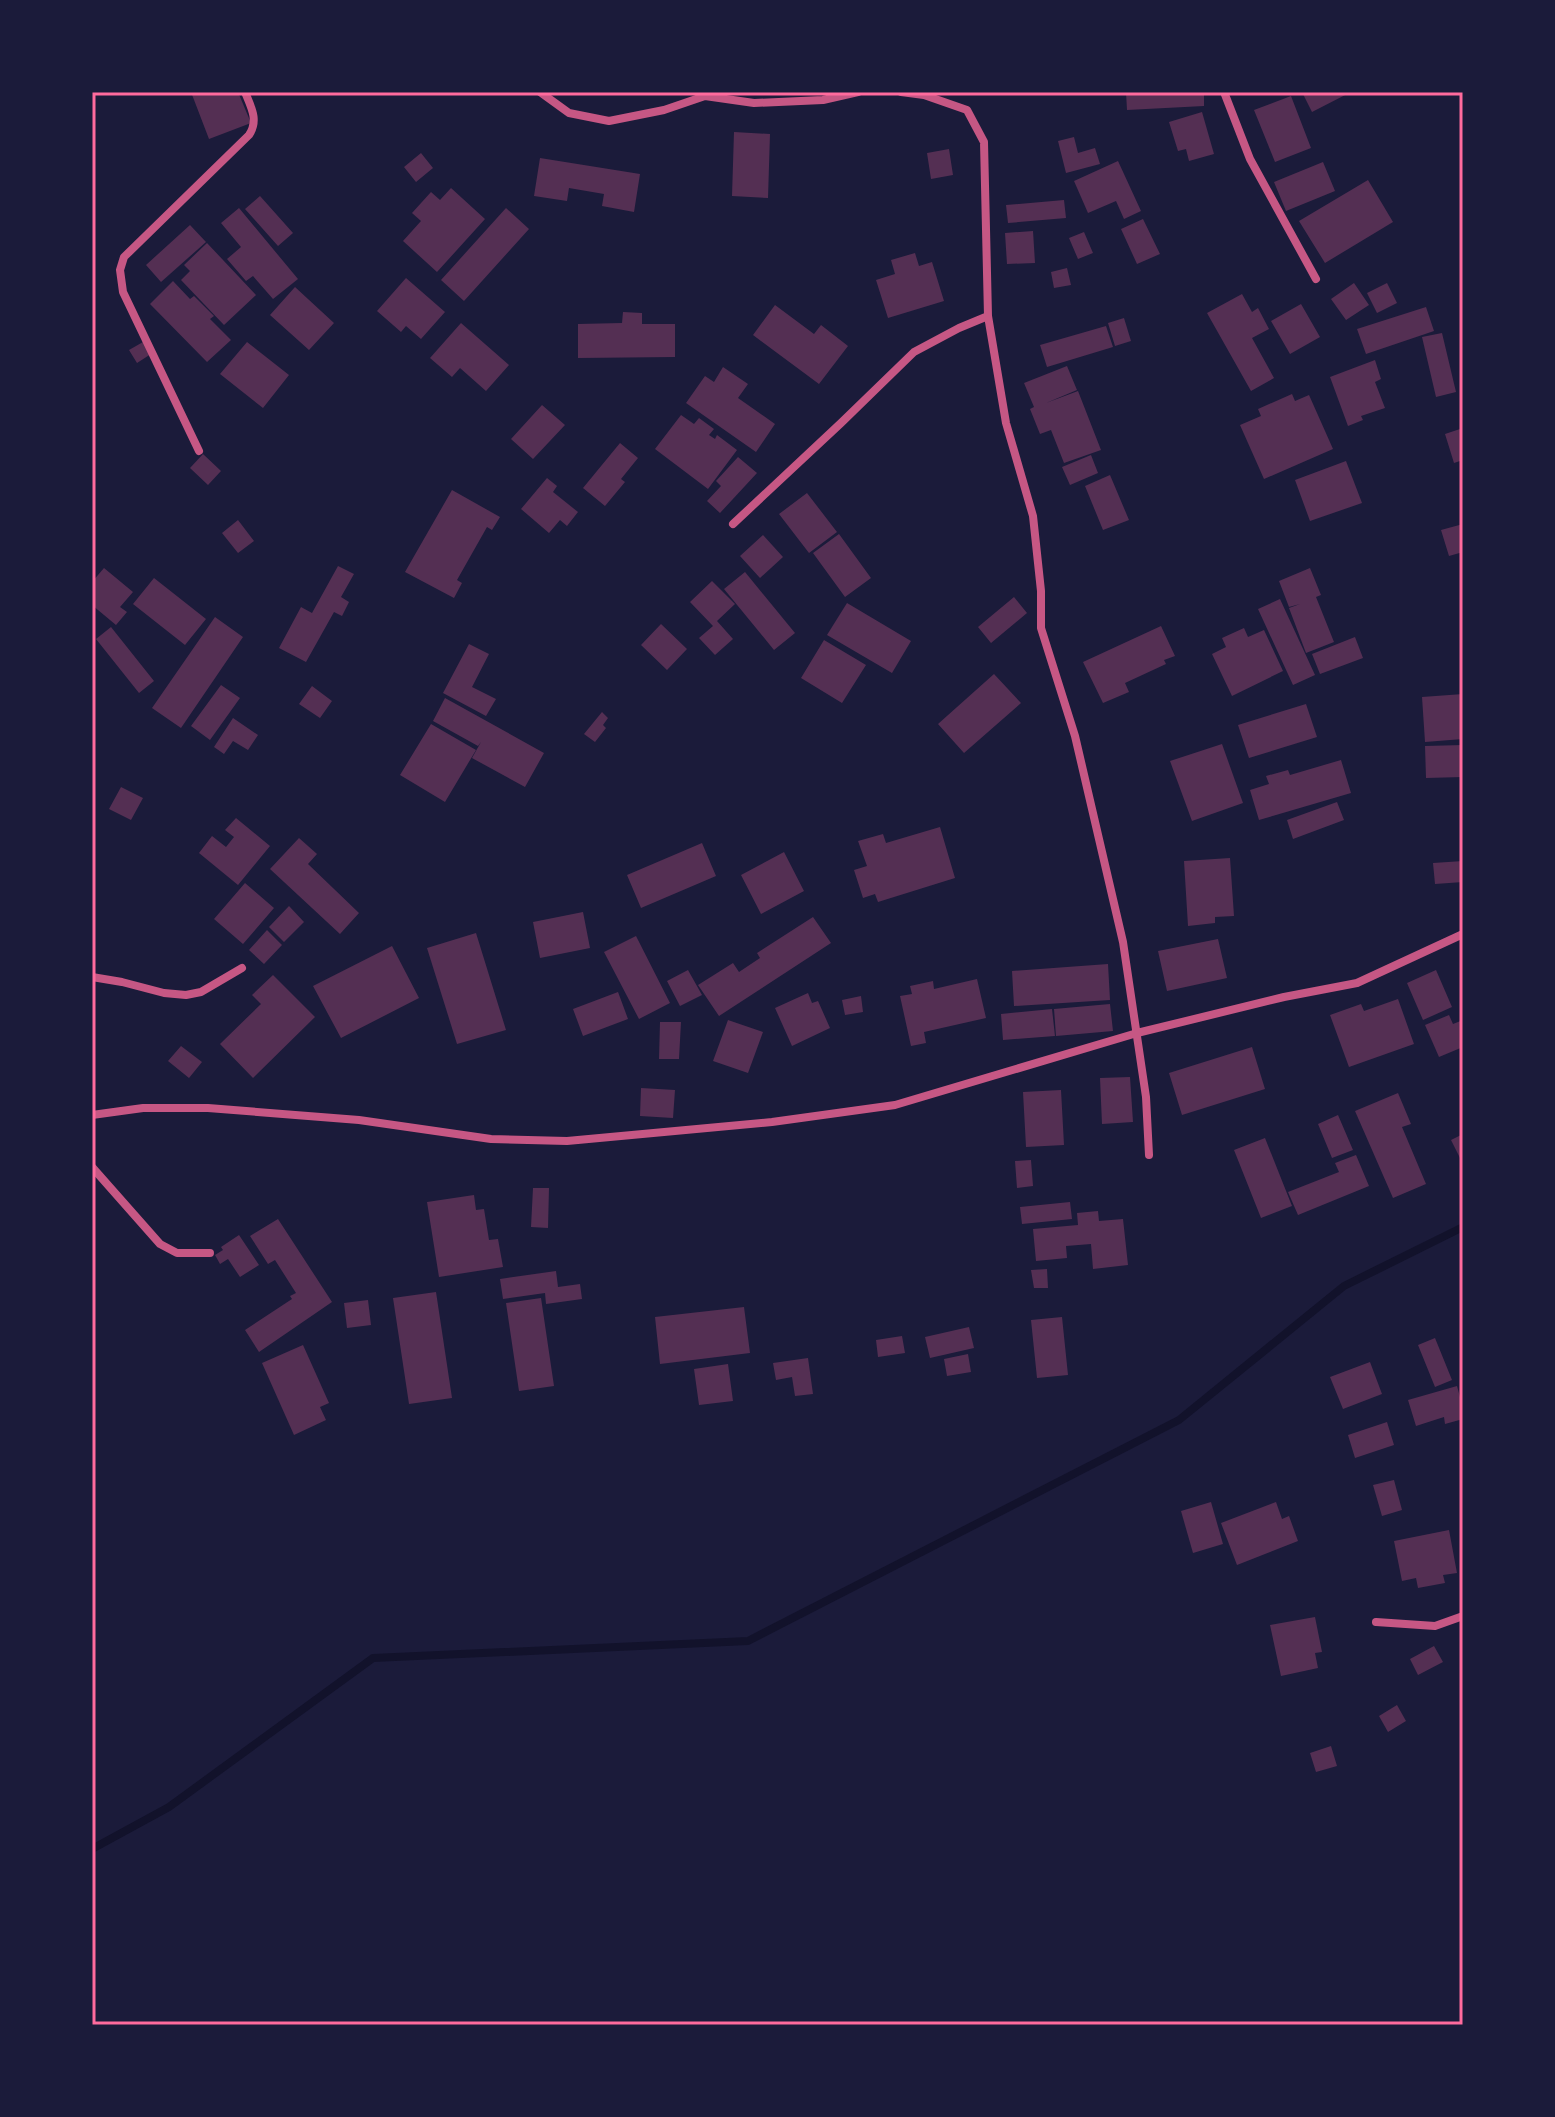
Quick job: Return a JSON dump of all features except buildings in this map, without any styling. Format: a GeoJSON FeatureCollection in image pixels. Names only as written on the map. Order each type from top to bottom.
{"type":"FeatureCollection","features":[{"type":"Feature","properties":{"kind":"street"},"geometry":{"type":"LineString","coordinates":[[199,451],[123,292],[120,270],[124,257],[254,128],[255,119],[245,92]]}},
{"type":"Feature","properties":{"kind":"street"},"geometry":{"type":"LineString","coordinates":[[540,92],[569,113],[609,121],[664,110],[705,96],[754,103],[823,100],[858,92]]}},
{"type":"Feature","properties":{"kind":"street"},"geometry":{"type":"LineString","coordinates":[[901,92],[924,95],[967,110],[984,142],[988,316],[1006,423],[1033,516],[1041,591],[1041,628],[1078,751],[1123,942],[1146,1097],[1149,1155]]}},
{"type":"Feature","properties":{"kind":"street"},"geometry":{"type":"LineString","coordinates":[[1224,92],[1250,159],[1316,279]]}},
{"type":"Feature","properties":{"kind":"street"},"geometry":{"type":"LineString","coordinates":[[733,524],[914,352],[988,316]]}},
{"type":"Feature","properties":{"kind":"street"},"geometry":{"type":"LineString","coordinates":[[92,1115],[143,1108],[208,1108],[359,1120],[491,1139],[567,1141],[772,1122],[895,1105],[1137,1033],[1284,997],[1357,983],[1463,934]]}},
{"type":"Feature","properties":{"kind":"street"},"geometry":{"type":"LineString","coordinates":[[92,977],[186,995],[201,992],[242,968]]}},
{"type":"Feature","properties":{"kind":"street"},"geometry":{"type":"LineString","coordinates":[[92,1167],[160,1244],[177,1253],[210,1253]]}},
{"type":"Feature","properties":{"kind":"street"},"geometry":{"type":"LineString","coordinates":[[1376,1622],[1435,1626],[1463,1616]]}},
{"type":"Feature","properties":{"kind":"waterway"},"geometry":{"type":"LineString","coordinates":[[92,1849],[169,1807],[373,1658],[748,1641],[1179,1420],[1344,1286],[1463,1227]]}}]}
